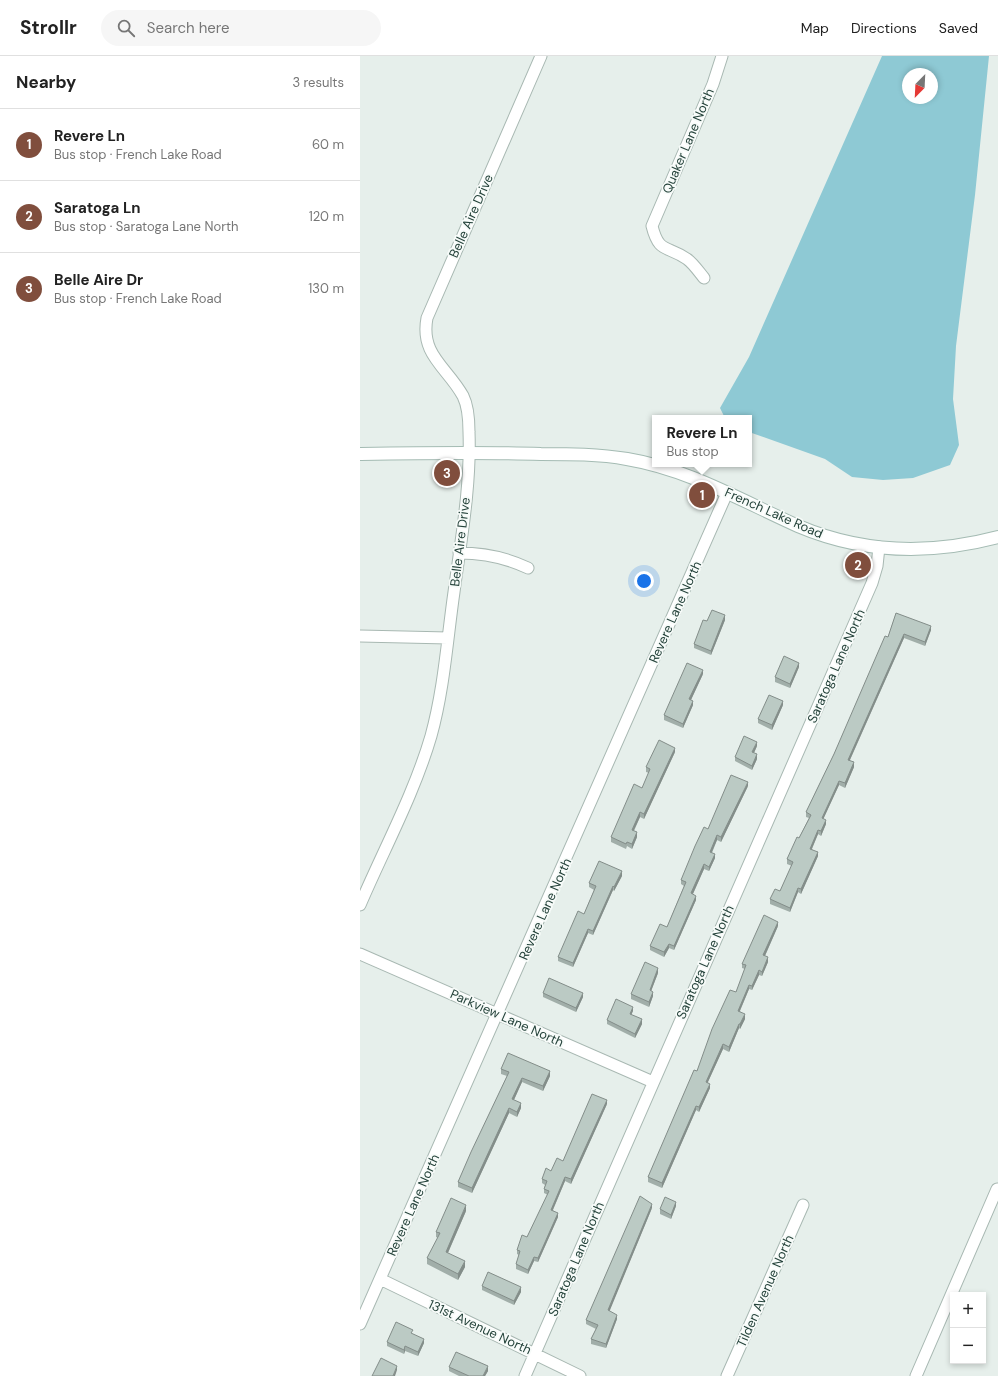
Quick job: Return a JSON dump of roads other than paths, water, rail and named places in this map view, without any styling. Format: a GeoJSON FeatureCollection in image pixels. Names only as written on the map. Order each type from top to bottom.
{"type":"FeatureCollection","features":[{"type":"Feature","properties":{"kind":"street","name":"Belle Aire Drive"},"geometry":{"type":"LineString","coordinates":[[360,905],[419,770],[439,704],[459,553],[469,451],[468,413],[464,397],[430,352],[426,340],[426,322],[430,309],[541,56]]}},
{"type":"Feature","properties":{"kind":"street","name":"Quaker Lane North"},"geometry":{"type":"LineString","coordinates":[[704,278],[688,259],[662,247],[655,237],[652,226],[713,84],[722,56]]}},
{"type":"Feature","properties":{"kind":"street","name":"French Lake Road"},"geometry":{"type":"LineString","coordinates":[[360,454],[469,451],[587,455],[626,458],[652,464]]}},
{"type":"Feature","properties":{"kind":"street","name":"French Lake Road"},"geometry":{"type":"LineString","coordinates":[[663,467],[728,493],[814,531],[853,543],[879,547],[927,550],[952,548],[998,537]]}},
{"type":"Feature","properties":{"kind":"street","name":"Revere Lane North"},"geometry":{"type":"LineString","coordinates":[[360,1324],[499,1014],[728,493]]}},
{"type":"Feature","properties":{"kind":"street","name":"Saratoga Lane North"},"geometry":{"type":"LineString","coordinates":[[525,1376],[872,583],[877,566],[879,547]]}},
{"type":"Feature","properties":{"kind":"street"},"geometry":{"type":"LineString","coordinates":[[459,553],[475,554],[514,562],[528,568]]}},
{"type":"Feature","properties":{"kind":"street"},"geometry":{"type":"LineString","coordinates":[[360,636],[448,638]]}},
{"type":"Feature","properties":{"kind":"street","name":"Parkview Lane North"},"geometry":{"type":"LineString","coordinates":[[360,954],[653,1082]]}},
{"type":"Feature","properties":{"kind":"street"},"geometry":{"type":"LineString","coordinates":[[916,1376],[997,1189]]}},
{"type":"Feature","properties":{"kind":"street","name":"Tilden Avenue North"},"geometry":{"type":"LineString","coordinates":[[727,1376],[803,1205]]}},
{"type":"Feature","properties":{"kind":"street","name":"131st Avenue North"},"geometry":{"type":"LineString","coordinates":[[380,1279],[490,1333],[536,1353],[580,1376]]}},
{"type":"Feature","properties":{"kind":"water"},"geometry":{"type":"Polygon","coordinates":[[[882,56],[989,56],[975,195],[956,346],[953,399],[959,445],[950,465],[913,478],[883,480],[852,477],[825,459],[752,433],[752,415],[724,415],[720,408],[749,357],[882,56]]]}},
{"type":"Feature","properties":{"kind":"place","name":"Belle Aire Dr"},"geometry":{"type":"Point","coordinates":[447,473]}},
{"type":"Feature","properties":{"kind":"place","name":"Revere Ln"},"geometry":{"type":"Point","coordinates":[702,495]}},
{"type":"Feature","properties":{"kind":"place","name":"Saratoga Ln"},"geometry":{"type":"Point","coordinates":[858,565]}}]}
